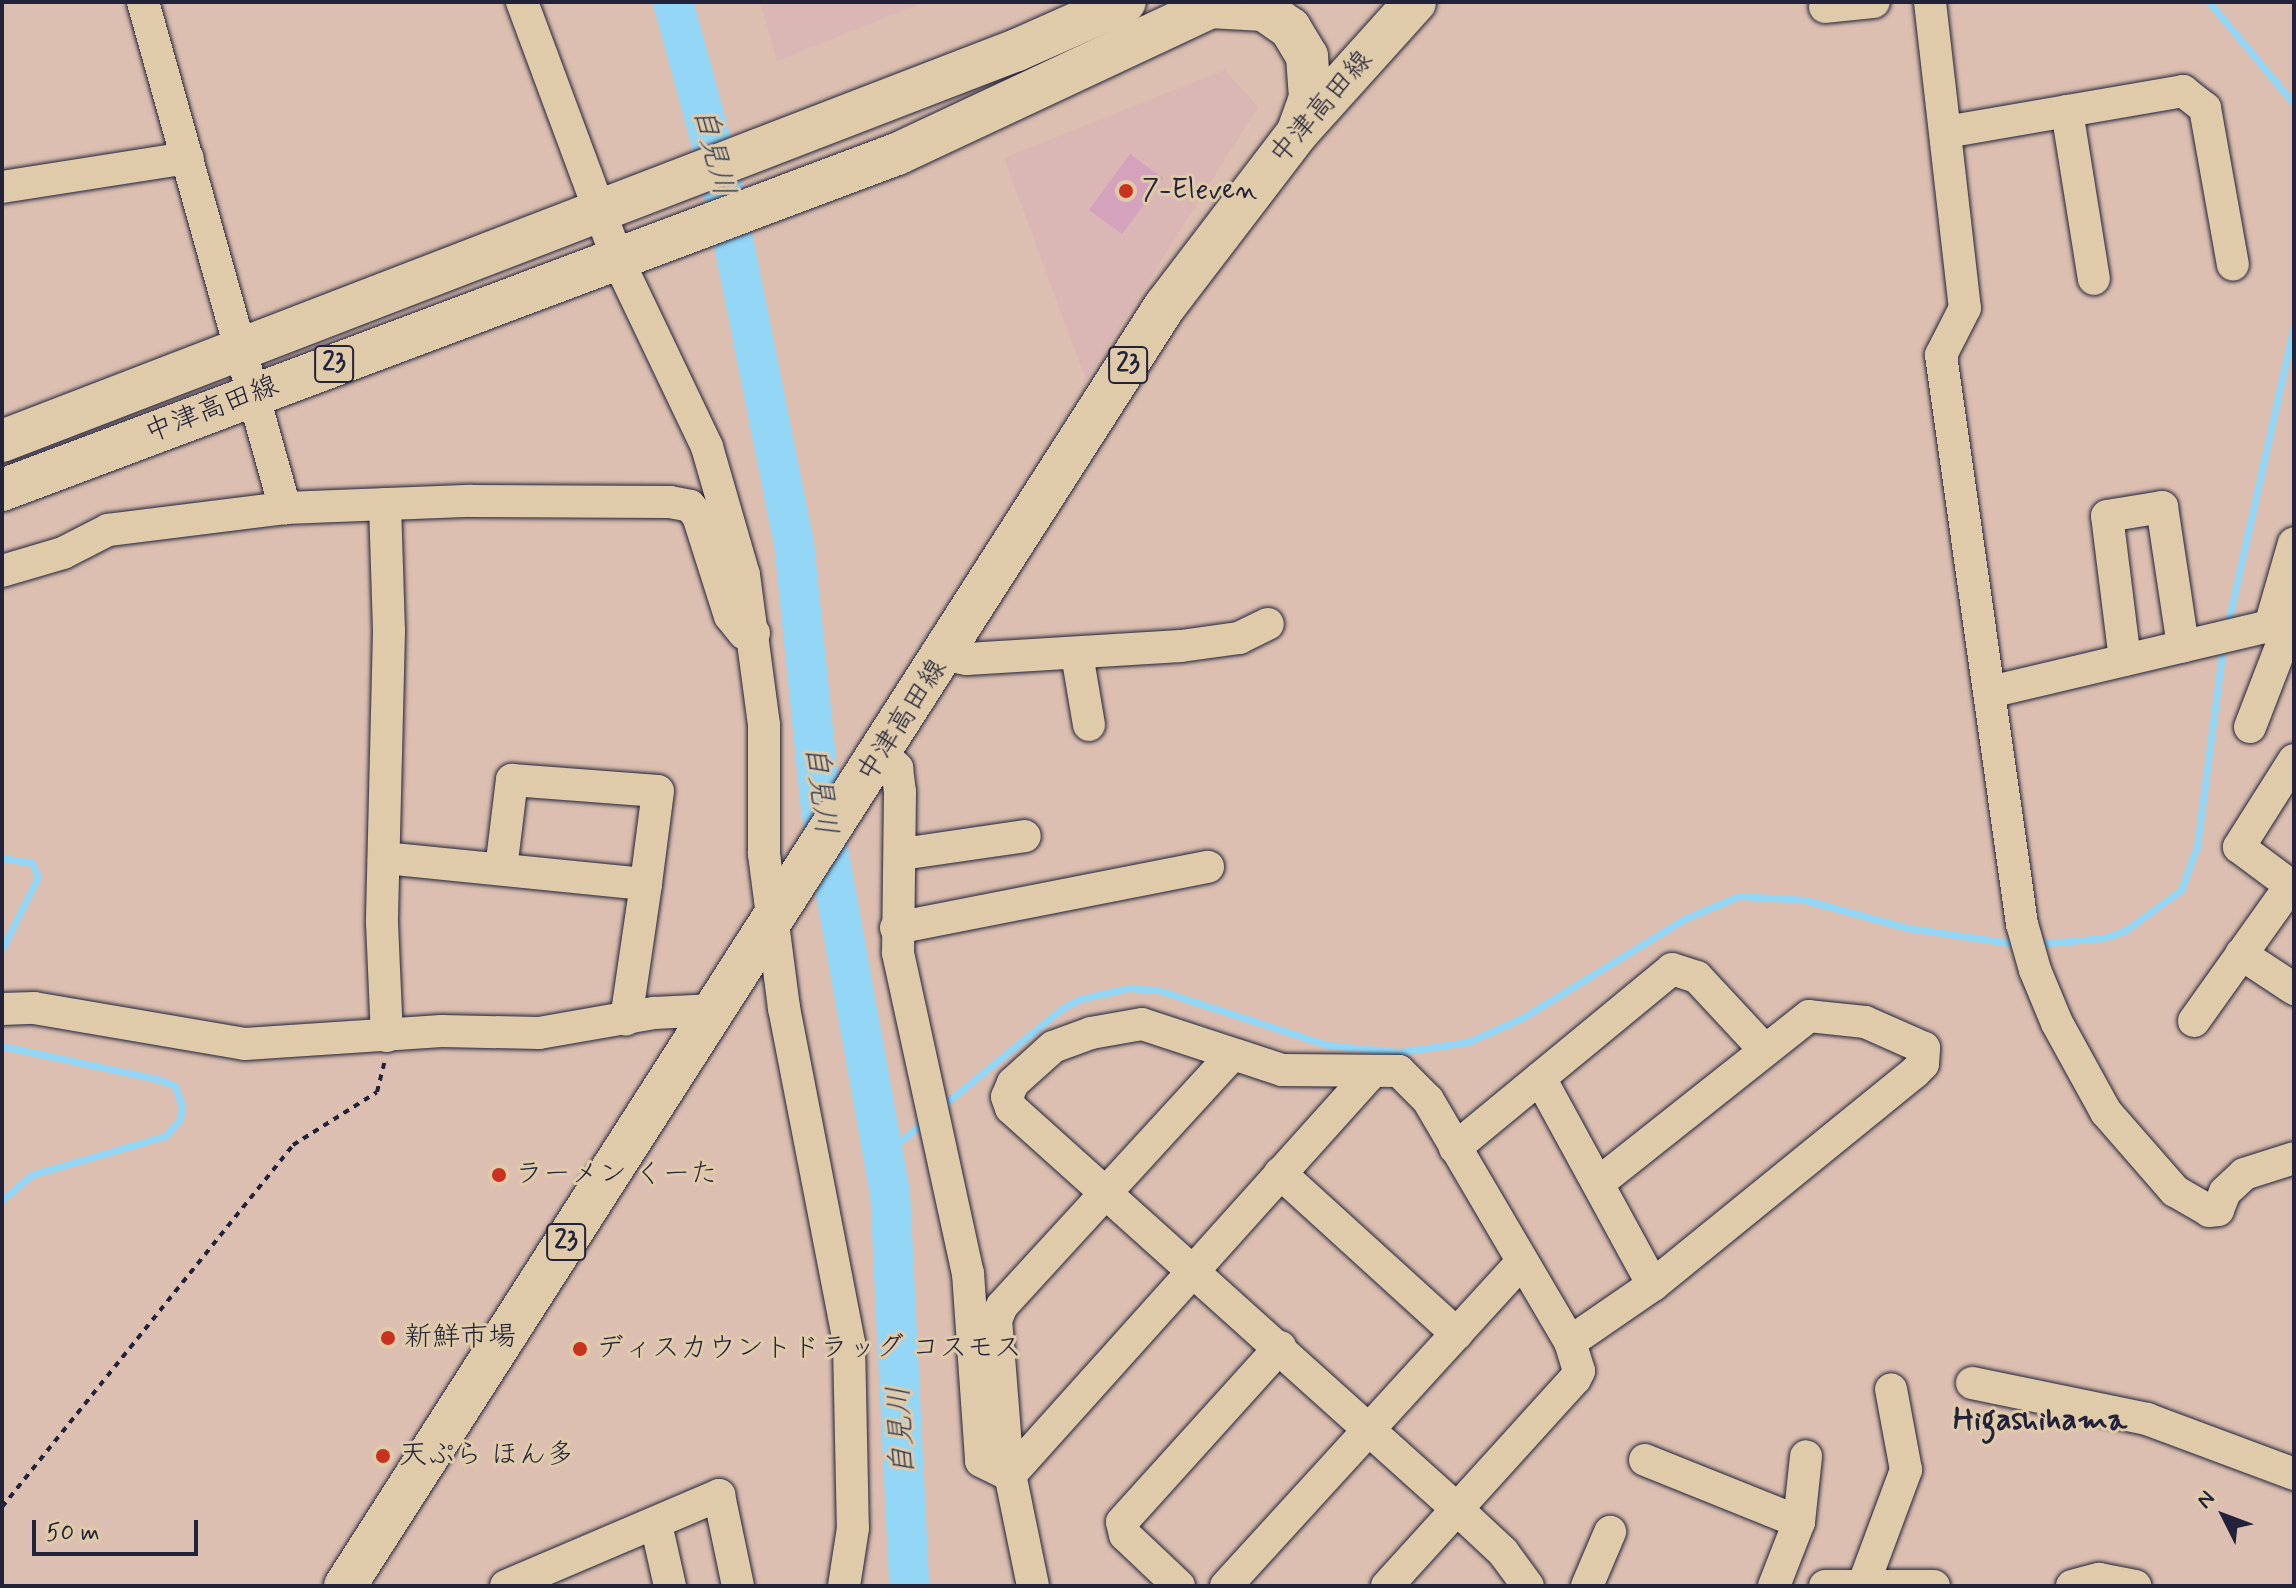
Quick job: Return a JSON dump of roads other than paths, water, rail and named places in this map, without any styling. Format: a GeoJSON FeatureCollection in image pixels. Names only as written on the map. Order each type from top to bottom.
{"type":"FeatureCollection","features":[{"type":"Feature","properties":{"kind":"main road","name":"中津高田線"},"geometry":{"type":"LineString","coordinates":[[2,441],[1017,50],[1125,2]]}},
{"type":"Feature","properties":{"kind":"main road","name":"中津高田線"},"geometry":{"type":"LineString","coordinates":[[345,1586],[946,655],[1165,306],[1298,132],[1415,2]]}},
{"type":"Feature","properties":{"kind":"main road","name":"中津高田線"},"geometry":{"type":"LineString","coordinates":[[2,490],[925,142],[1215,5]]}},
{"type":"Feature","properties":{"kind":"main road"},"geometry":{"type":"LineString","coordinates":[[1215,5],[1264,10],[1290,28],[1307,56],[1310,98],[1298,132]]}},
{"type":"Feature","properties":{"kind":"street"},"geometry":{"type":"LineString","coordinates":[[143,2],[285,508]]}},
{"type":"Feature","properties":{"kind":"street"},"geometry":{"type":"LineString","coordinates":[[522,2],[617,258],[707,447],[744,575],[764,725],[764,854],[781,910],[793,1070],[835,1252],[849,1343],[853,1528],[844,1586]]}},
{"type":"Feature","properties":{"kind":"street"},"geometry":{"type":"LineString","coordinates":[[1825,7],[1874,2]]}},
{"type":"Feature","properties":{"kind":"street"},"geometry":{"type":"LineString","coordinates":[[1930,2],[1965,308],[1941,355],[2022,924],[2057,1023],[2106,1112],[2175,1191],[2209,1211],[2218,1210],[2225,1192],[2244,1174],[2294,1158]]}},
{"type":"Feature","properties":{"kind":"street"},"geometry":{"type":"LineString","coordinates":[[1946,132],[2183,91],[2205,108],[2233,265]]}},
{"type":"Feature","properties":{"kind":"street"},"geometry":{"type":"LineString","coordinates":[[2067,111],[2094,279]]}},
{"type":"Feature","properties":{"kind":"street"},"geometry":{"type":"LineString","coordinates":[[2,187],[188,158]]}},
{"type":"Feature","properties":{"kind":"street"},"geometry":{"type":"LineString","coordinates":[[2,571],[63,553],[108,530],[285,508],[385,504],[670,502],[690,506],[704,527],[730,616],[744,633],[754,633]]}},
{"type":"Feature","properties":{"kind":"street"},"geometry":{"type":"LineString","coordinates":[[385,504],[389,631],[384,858],[387,1036]]}},
{"type":"Feature","properties":{"kind":"street"},"geometry":{"type":"LineString","coordinates":[[2125,660],[2107,516],[2162,507],[2183,646]]}},
{"type":"Feature","properties":{"kind":"street"},"geometry":{"type":"LineString","coordinates":[[2250,727],[2285,622],[2294,543]]}},
{"type":"Feature","properties":{"kind":"street"},"geometry":{"type":"LineString","coordinates":[[1990,692],[2285,622]]}},
{"type":"Feature","properties":{"kind":"street"},"geometry":{"type":"LineString","coordinates":[[946,655],[1077,654],[1212,643],[1268,624]]}},
{"type":"Feature","properties":{"kind":"street"},"geometry":{"type":"LineString","coordinates":[[1077,654],[1089,725]]}},
{"type":"Feature","properties":{"kind":"street"},"geometry":{"type":"LineString","coordinates":[[881,755],[897,768],[902,854],[896,928],[902,982],[968,1273],[981,1461],[1010,1475]]}},
{"type":"Feature","properties":{"kind":"street"},"geometry":{"type":"LineString","coordinates":[[2194,1021],[2292,886],[2239,847],[2294,760]]}},
{"type":"Feature","properties":{"kind":"street"},"geometry":{"type":"LineString","coordinates":[[501,869],[512,780],[658,791],[626,1020]]}},
{"type":"Feature","properties":{"kind":"street"},"geometry":{"type":"LineString","coordinates":[[902,854],[1025,836]]}},
{"type":"Feature","properties":{"kind":"street"},"geometry":{"type":"LineString","coordinates":[[384,858],[646,884]]}},
{"type":"Feature","properties":{"kind":"street"},"geometry":{"type":"LineString","coordinates":[[896,928],[1208,867]]}},
{"type":"Feature","properties":{"kind":"street"},"geometry":{"type":"LineString","coordinates":[[2241,954],[2294,989]]}},
{"type":"Feature","properties":{"kind":"street"},"geometry":{"type":"LineString","coordinates":[[1455,1148],[1672,969],[1697,977],[1763,1048]]}},
{"type":"Feature","properties":{"kind":"street"},"geometry":{"type":"LineString","coordinates":[[2,1009],[34,1008],[227,1043],[539,1033],[715,1010]]}},
{"type":"Feature","properties":{"kind":"street"},"geometry":{"type":"LineString","coordinates":[[1570,1342],[1653,1285],[1915,1072],[1926,1057],[1924,1048],[1908,1037],[1823,1015],[1796,1021],[1598,1183]]}},
{"type":"Feature","properties":{"kind":"street"},"geometry":{"type":"LineString","coordinates":[[1387,1586],[1457,1509],[1575,1379],[1578,1358],[1418,1085],[1399,1071],[1282,1070],[1230,1057],[1142,1024],[1060,1043],[1013,1083],[1007,1097],[1011,1108],[1194,1268],[1457,1509],[1503,1552],[1528,1586]]}},
{"type":"Feature","properties":{"kind":"street"},"geometry":{"type":"LineString","coordinates":[[1033,1586],[1010,1475],[996,1320],[1002,1306],[1230,1057]]}},
{"type":"Feature","properties":{"kind":"street"},"geometry":{"type":"LineString","coordinates":[[1010,1475],[1372,1072]]}},
{"type":"Feature","properties":{"kind":"street"},"geometry":{"type":"LineString","coordinates":[[1540,1078],[1653,1285]]}},
{"type":"Feature","properties":{"kind":"street"},"geometry":{"type":"LineString","coordinates":[[1280,1173],[1457,1334]]}},
{"type":"Feature","properties":{"kind":"street"},"geometry":{"type":"LineString","coordinates":[[1226,1586],[1521,1263]]}},
{"type":"Feature","properties":{"kind":"street"},"geometry":{"type":"LineString","coordinates":[[1179,1586],[1125,1535],[1122,1522],[1280,1347]]}},
{"type":"Feature","properties":{"kind":"street"},"geometry":{"type":"LineString","coordinates":[[1972,1383],[2147,1419],[2294,1474]]}},
{"type":"Feature","properties":{"kind":"street"},"geometry":{"type":"LineString","coordinates":[[1864,1583],[1906,1470],[1891,1389]]}},
{"type":"Feature","properties":{"kind":"street"},"geometry":{"type":"LineString","coordinates":[[1774,1586],[1799,1522],[1806,1456]]}},
{"type":"Feature","properties":{"kind":"street"},"geometry":{"type":"LineString","coordinates":[[1645,1460],[1799,1522]]}},
{"type":"Feature","properties":{"kind":"street"},"geometry":{"type":"LineString","coordinates":[[506,1586],[580,1573],[656,1524],[719,1495],[738,1586]]}},
{"type":"Feature","properties":{"kind":"street"},"geometry":{"type":"LineString","coordinates":[[656,1524],[670,1586]]}},
{"type":"Feature","properties":{"kind":"street"},"geometry":{"type":"LineString","coordinates":[[1587,1586],[1610,1532]]}},
{"type":"Feature","properties":{"kind":"street"},"geometry":{"type":"LineString","coordinates":[[2072,1586],[2099,1579],[2132,1585]]}},
{"type":"Feature","properties":{"kind":"street"},"geometry":{"type":"LineString","coordinates":[[1825,1586],[1864,1583],[1934,1586]]}},
{"type":"Feature","properties":{"kind":"waterway","name":"自見川"},"geometry":{"type":"LineString","coordinates":[[673,2],[720,174],[794,543],[821,810],[890,1192],[909,1586]]}},
{"type":"Feature","properties":{"kind":"waterway"},"geometry":{"type":"LineString","coordinates":[[2209,2],[2294,104]]}},
{"type":"Feature","properties":{"kind":"waterway"},"geometry":{"type":"LineString","coordinates":[[2227,627],[2294,324]]}},
{"type":"Feature","properties":{"kind":"waterway"},"geometry":{"type":"LineString","coordinates":[[2037,944],[2104,938],[2126,930],[2181,890],[2197,846],[2223,646]]}},
{"type":"Feature","properties":{"kind":"waterway"},"geometry":{"type":"LineString","coordinates":[[2,858],[32,863],[38,877],[2,949]]}},
{"type":"Feature","properties":{"kind":"waterway"},"geometry":{"type":"LineString","coordinates":[[941,1107],[1061,1009],[1080,999],[1128,988],[1158,990],[1327,1045],[1399,1052],[1468,1042],[1522,1018],[1684,919],[1739,896],[1805,900],[1908,928],[2017,944]]}},
{"type":"Feature","properties":{"kind":"waterway"},"geometry":{"type":"LineString","coordinates":[[2,1046],[157,1079],[175,1086],[182,1106],[180,1119],[165,1136],[31,1175],[2,1200]]}},
{"type":"Feature","properties":{"kind":"waterway"},"geometry":{"type":"LineString","coordinates":[[884,1155],[926,1120]]}},
{"type":"Feature","properties":{"kind":"place","name":"7-Eleven"},"geometry":{"type":"Point","coordinates":[1126,191]}},
{"type":"Feature","properties":{"kind":"place","name":"ラーメン くーた"},"geometry":{"type":"Point","coordinates":[499,1175]}},
{"type":"Feature","properties":{"kind":"place","name":"新鮮市場"},"geometry":{"type":"Point","coordinates":[388,1338]}},
{"type":"Feature","properties":{"kind":"place","name":"ディスカウントドラッグ コスモス"},"geometry":{"type":"Point","coordinates":[580,1349]}},
{"type":"Feature","properties":{"kind":"place","name":"天ぷら ほん多"},"geometry":{"type":"Point","coordinates":[383,1456]}},
{"type":"Feature","properties":{"kind":"district","name":"Higashihama"},"geometry":{"type":"Point","coordinates":[2040,1420]}}]}
